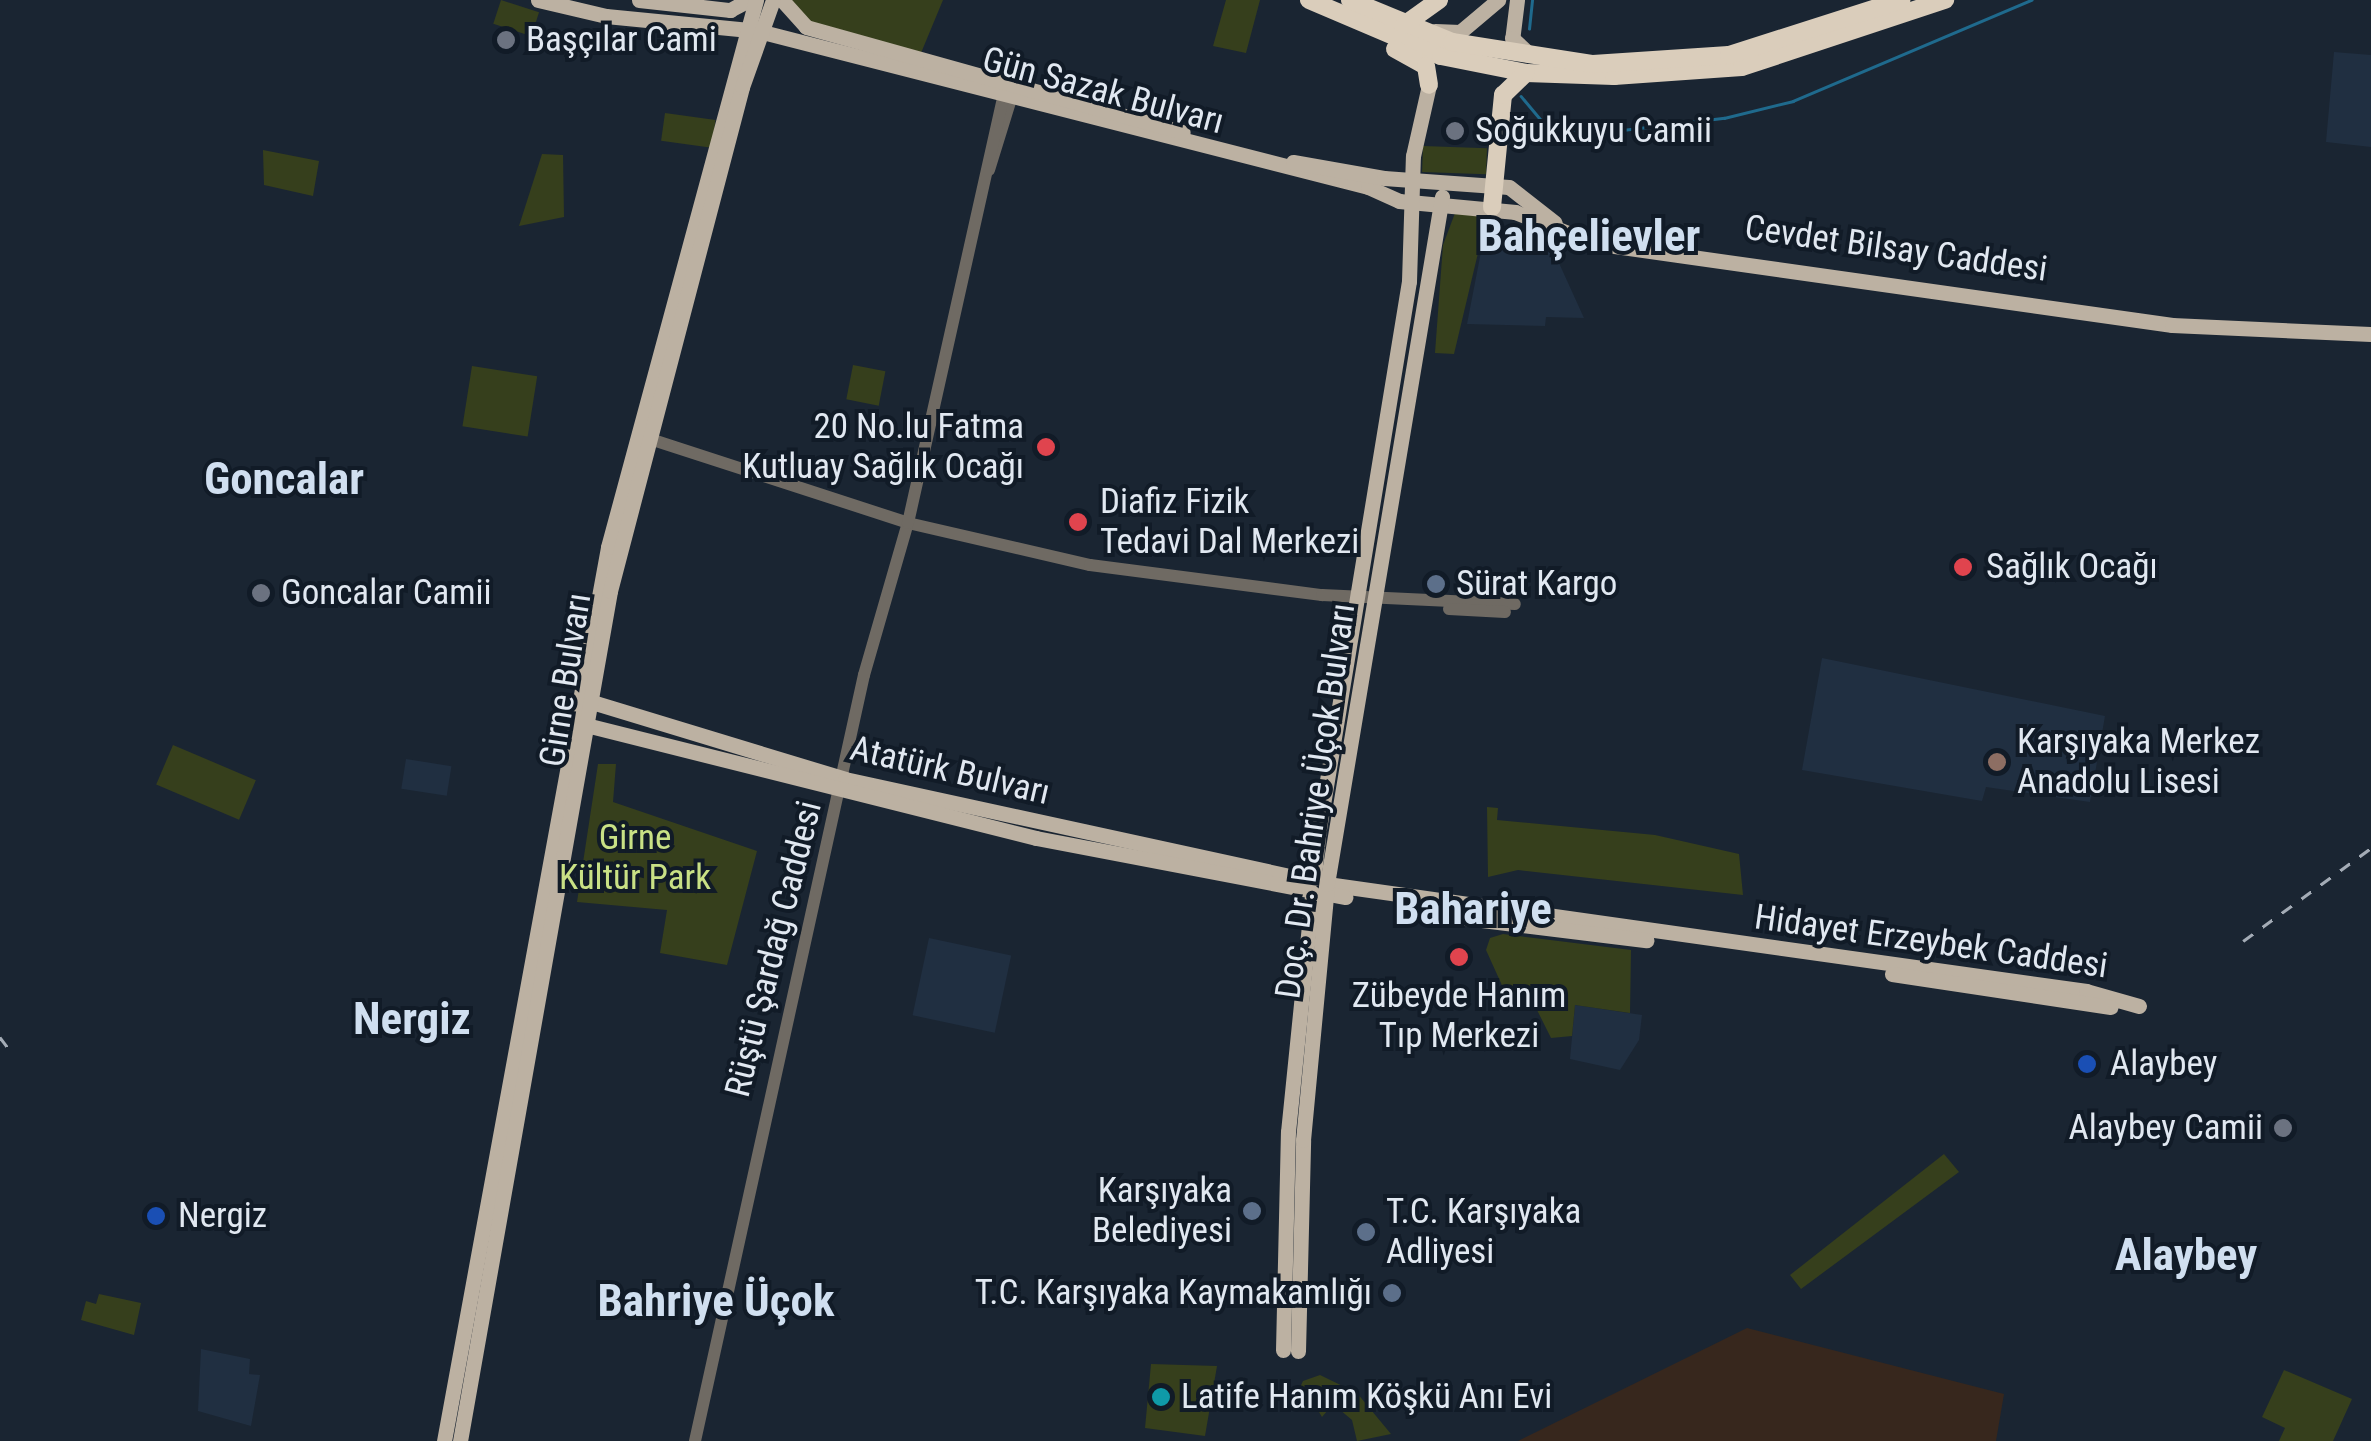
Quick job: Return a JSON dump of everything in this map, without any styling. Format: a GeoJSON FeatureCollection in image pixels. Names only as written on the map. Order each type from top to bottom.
{"type":"FeatureCollection","features":[{"type":"Feature","properties":{"kind":"highway"},"geometry":{"type":"LineString","coordinates":[[1309,0],[1426,66],[1429,84]]}},
{"type":"Feature","properties":{"kind":"highway"},"geometry":{"type":"LineString","coordinates":[[1350,0],[1408,26],[1531,66],[1729,55],[1901,0]]}},
{"type":"Feature","properties":{"kind":"highway"},"geometry":{"type":"LineString","coordinates":[[1408,26],[1439,0]]}},
{"type":"Feature","properties":{"kind":"highway"},"geometry":{"type":"LineString","coordinates":[[1330,11],[1441,56],[1672,76],[1742,67],[1945,0]]}},
{"type":"Feature","properties":{"kind":"highway"},"geometry":{"type":"LineString","coordinates":[[1492,207],[1503,94],[1531,66]]}},
{"type":"Feature","properties":{"kind":"main road","name":"Gün Sazak Bulvarı"},"geometry":{"type":"LineString","coordinates":[[538,0],[556,9],[753,31],[1305,165],[1428,182]]}},
{"type":"Feature","properties":{"kind":"main road"},"geometry":{"type":"LineString","coordinates":[[639,0],[730,10],[753,0]]}},
{"type":"Feature","properties":{"kind":"main road","name":"Girne Bulvarı"},"geometry":{"type":"LineString","coordinates":[[444,1441],[585,705],[610,591],[753,31],[753,0]]}},
{"type":"Feature","properties":{"kind":"main road","name":"Girne Bulvarı"},"geometry":{"type":"LineString","coordinates":[[585,705],[608,547],[659,350],[740,53],[773,0]]}},
{"type":"Feature","properties":{"kind":"main road","name":"Gün Sazak Bulvarı"},"geometry":{"type":"LineString","coordinates":[[782,0],[806,28],[1010,91],[1410,203],[1436,205]]}},
{"type":"Feature","properties":{"kind":"main road"},"geometry":{"type":"LineString","coordinates":[[1408,26],[1460,32],[1498,0]]}},
{"type":"Feature","properties":{"kind":"main road"},"geometry":{"type":"LineString","coordinates":[[1517,0],[1512,38],[1531,66]]}},
{"type":"Feature","properties":{"kind":"main road"},"geometry":{"type":"LineString","coordinates":[[722,27],[740,53]]}},
{"type":"Feature","properties":{"kind":"main road"},"geometry":{"type":"LineString","coordinates":[[1428,182],[1429,84]]}},
{"type":"Feature","properties":{"kind":"main road","name":"Cevdet Bilsay Caddesi"},"geometry":{"type":"LineString","coordinates":[[1428,182],[1495,185],[1525,197],[1550,221],[1733,256],[2096,307],[2371,325]]}},
{"type":"Feature","properties":{"kind":"main road","name":"Doç. Dr. Bahriye Üçok Bulvarı"},"geometry":{"type":"LineString","coordinates":[[1367,600],[1409,281],[1410,203],[1428,182]]}},
{"type":"Feature","properties":{"kind":"main road","name":"Doç. Dr. Bahriye Üçok Bulvarı"},"geometry":{"type":"LineString","coordinates":[[1290,1351],[1320,888],[1436,205],[1428,182]]}},
{"type":"Feature","properties":{"kind":"main road","name":"Cevdet Bilsay Caddesi"},"geometry":{"type":"LineString","coordinates":[[1436,205],[1492,207],[1593,242],[2172,325],[2371,334]]}},
{"type":"Feature","properties":{"kind":"main road"},"geometry":{"type":"LineString","coordinates":[[659,350],[668,370]]}},
{"type":"Feature","properties":{"kind":"main road"},"geometry":{"type":"LineString","coordinates":[[585,705],[590,726]]}},
{"type":"Feature","properties":{"kind":"main road","name":"Atatürk Bulvarı"},"geometry":{"type":"LineString","coordinates":[[585,705],[844,786]]}},
{"type":"Feature","properties":{"kind":"main road","name":"Girne Bulvarı"},"geometry":{"type":"LineString","coordinates":[[460,1441],[590,726]]}},
{"type":"Feature","properties":{"kind":"main road","name":"Atatürk Bulvarı"},"geometry":{"type":"LineString","coordinates":[[590,726],[844,786],[1320,888]]}},
{"type":"Feature","properties":{"kind":"main road","name":"Hidayet Erzeybek Caddesi"},"geometry":{"type":"LineString","coordinates":[[1320,888],[2086,991],[2140,1006],[2127,1010],[1597,937],[1320,888]]}},
{"type":"Feature","properties":{"kind":"street","name":"Rüştü Şardağ Caddesi"},"geometry":{"type":"LineString","coordinates":[[695,1441],[720,1305],[844,786],[864,675],[908,523],[984,182],[1010,91]]}},
{"type":"Feature","properties":{"kind":"street"},"geometry":{"type":"LineString","coordinates":[[650,439],[908,523],[1090,564],[1367,600],[1510,608]]}},
{"type":"Feature","properties":{"kind":"shaded area"},"geometry":{"type":"Polygon","coordinates":[[[2334,52],[2371,55],[2371,147],[2326,142],[2334,52]]]}},
{"type":"Feature","properties":{"kind":"shaded area"},"geometry":{"type":"Polygon","coordinates":[[[1485,231],[1549,241],[1584,318],[1546,317],[1545,326],[1467,324],[1485,231]]]}},
{"type":"Feature","properties":{"kind":"shaded area","name":"Karşıyaka Merkez Anadolu Lisesi"},"geometry":{"type":"Polygon","coordinates":[[[1822,658],[2105,716],[2090,802],[1986,787],[1982,801],[1802,770],[1822,658]]]}},
{"type":"Feature","properties":{"kind":"shaded area"},"geometry":{"type":"Polygon","coordinates":[[[406,759],[451,766],[447,796],[401,789],[406,759]]]}},
{"type":"Feature","properties":{"kind":"shaded area"},"geometry":{"type":"Polygon","coordinates":[[[929,938],[1011,955],[995,1033],[913,1015],[929,938]]]}},
{"type":"Feature","properties":{"kind":"shaded area"},"geometry":{"type":"Polygon","coordinates":[[[1575,1005],[1642,1015],[1639,1040],[1620,1070],[1570,1059],[1575,1005]]]}},
{"type":"Feature","properties":{"kind":"shaded area"},"geometry":{"type":"Polygon","coordinates":[[[1747,1328],[2004,1394],[1996,1441],[1518,1441],[1747,1328]]]}},
{"type":"Feature","properties":{"kind":"shaded area"},"geometry":{"type":"Polygon","coordinates":[[[201,1349],[250,1359],[249,1374],[260,1375],[251,1426],[198,1411],[201,1349]]]}},
{"type":"Feature","properties":{"kind":"green space"},"geometry":{"type":"Polygon","coordinates":[[[501,0],[539,12],[531,36],[493,24],[501,0]]]}},
{"type":"Feature","properties":{"kind":"green space"},"geometry":{"type":"Polygon","coordinates":[[[792,0],[943,0],[921,53],[798,18],[792,0]]]}},
{"type":"Feature","properties":{"kind":"green space"},"geometry":{"type":"Polygon","coordinates":[[[1226,0],[1260,0],[1246,53],[1213,46],[1226,0]]]}},
{"type":"Feature","properties":{"kind":"green space"},"geometry":{"type":"Polygon","coordinates":[[[665,113],[716,120],[712,148],[661,141],[665,113]]]}},
{"type":"Feature","properties":{"kind":"green space"},"geometry":{"type":"Polygon","coordinates":[[[1423,146],[1487,148],[1486,174],[1422,172],[1423,146]]]}},
{"type":"Feature","properties":{"kind":"green space"},"geometry":{"type":"Polygon","coordinates":[[[263,150],[319,161],[313,196],[264,185],[263,150]]]}},
{"type":"Feature","properties":{"kind":"green space"},"geometry":{"type":"Polygon","coordinates":[[[542,154],[563,155],[564,217],[519,226],[542,154]]]}},
{"type":"Feature","properties":{"kind":"green space"},"geometry":{"type":"Polygon","coordinates":[[[1488,211],[1454,354],[1435,353],[1443,245],[1455,213],[1488,211]]]}},
{"type":"Feature","properties":{"kind":"green space"},"geometry":{"type":"Polygon","coordinates":[[[853,365],[885,371],[879,406],[846,399],[853,365]]]}},
{"type":"Feature","properties":{"kind":"green space"},"geometry":{"type":"Polygon","coordinates":[[[472,366],[537,376],[528,437],[462,426],[472,366]]]}},
{"type":"Feature","properties":{"kind":"green space"},"geometry":{"type":"Polygon","coordinates":[[[173,745],[256,780],[239,820],[156,785],[173,745]]]}},
{"type":"Feature","properties":{"kind":"green space","name":"Girne Kültür Park"},"geometry":{"type":"Polygon","coordinates":[[[598,764],[616,764],[613,802],[757,851],[727,965],[660,953],[667,910],[577,902],[598,764]]]}},
{"type":"Feature","properties":{"kind":"green space"},"geometry":{"type":"Polygon","coordinates":[[[1487,807],[1498,808],[1497,820],[1655,835],[1739,854],[1743,895],[1518,870],[1488,877],[1487,807]]]}},
{"type":"Feature","properties":{"kind":"green space"},"geometry":{"type":"Polygon","coordinates":[[[1503,934],[1631,950],[1630,1013],[1575,1005],[1572,1036],[1551,1038],[1533,1002],[1510,1003],[1486,950],[1490,938],[1503,934]]]}},
{"type":"Feature","properties":{"kind":"green space"},"geometry":{"type":"Polygon","coordinates":[[[1944,1154],[1959,1172],[1801,1289],[1790,1275],[1944,1154]]]}},
{"type":"Feature","properties":{"kind":"green space"},"geometry":{"type":"Polygon","coordinates":[[[99,1294],[141,1303],[134,1335],[81,1320],[86,1301],[96,1304],[99,1294]]]}},
{"type":"Feature","properties":{"kind":"green space"},"geometry":{"type":"Polygon","coordinates":[[[1151,1364],[1217,1366],[1205,1436],[1145,1428],[1151,1364]]]}},
{"type":"Feature","properties":{"kind":"green space"},"geometry":{"type":"Polygon","coordinates":[[[2284,1370],[2352,1399],[2333,1441],[2279,1441],[2285,1428],[2262,1417],[2284,1370]]]}},
{"type":"Feature","properties":{"kind":"green space"},"geometry":{"type":"Polygon","coordinates":[[[1320,1375],[1357,1393],[1391,1434],[1357,1441],[1352,1420],[1333,1404],[1322,1417],[1313,1402],[1296,1396],[1303,1381],[1320,1375]]]}},
{"type":"Feature","properties":{"kind":"waterway"},"geometry":{"type":"LineString","coordinates":[[1529,29],[1532,0]]}},
{"type":"Feature","properties":{"kind":"waterway"},"geometry":{"type":"LineString","coordinates":[[1521,96],[1547,127],[1589,134],[1724,118],[1793,101],[2031,0]]}},
{"type":"Feature","properties":{"kind":"railway"},"geometry":{"type":"LineString","coordinates":[[2243,941],[2371,848]]}},
{"type":"Feature","properties":{"kind":"railway"},"geometry":{"type":"LineString","coordinates":[[0,1037],[13,1054]]}},
{"type":"Feature","properties":{"kind":"place","name":"Başçılar Cami"},"geometry":{"type":"Point","coordinates":[506,40]}},
{"type":"Feature","properties":{"kind":"place","name":"Soğukkuyu Camii"},"geometry":{"type":"Point","coordinates":[1455,131]}},
{"type":"Feature","properties":{"kind":"place","name":"20 No.lu Fatma Kutluay Sağlık Ocağı"},"geometry":{"type":"Point","coordinates":[1046,447]}},
{"type":"Feature","properties":{"kind":"place","name":"Diafiz Fizik Tedavi Dal Merkezi"},"geometry":{"type":"Point","coordinates":[1078,522]}},
{"type":"Feature","properties":{"kind":"place","name":"Sağlık Ocağı"},"geometry":{"type":"Point","coordinates":[1963,567]}},
{"type":"Feature","properties":{"kind":"place","name":"Sürat Kargo"},"geometry":{"type":"Point","coordinates":[1436,584]}},
{"type":"Feature","properties":{"kind":"place","name":"Goncalar Camii"},"geometry":{"type":"Point","coordinates":[261,593]}},
{"type":"Feature","properties":{"kind":"place","name":"Karşıyaka Merkez Anadolu Lisesi"},"geometry":{"type":"Point","coordinates":[1997,762]}},
{"type":"Feature","properties":{"kind":"place","name":"Zübeyde Hanım Tıp Merkezi"},"geometry":{"type":"Point","coordinates":[1459,957]}},
{"type":"Feature","properties":{"kind":"place","name":"Alaybey"},"geometry":{"type":"Point","coordinates":[2087,1064]}},
{"type":"Feature","properties":{"kind":"place","name":"Alaybey Camii"},"geometry":{"type":"Point","coordinates":[2283,1128]}},
{"type":"Feature","properties":{"kind":"place","name":"Karşıyaka Belediyesi"},"geometry":{"type":"Point","coordinates":[1252,1211]}},
{"type":"Feature","properties":{"kind":"place","name":"Nergiz"},"geometry":{"type":"Point","coordinates":[156,1216]}},
{"type":"Feature","properties":{"kind":"place","name":"T.C. Karşıyaka Adliyesi"},"geometry":{"type":"Point","coordinates":[1366,1232]}},
{"type":"Feature","properties":{"kind":"place","name":"T.C. Karşıyaka Kaymakamlığı"},"geometry":{"type":"Point","coordinates":[1392,1293]}},
{"type":"Feature","properties":{"kind":"place","name":"Latife Hanım Köşkü Anı Evi"},"geometry":{"type":"Point","coordinates":[1161,1397]}},
{"type":"Feature","properties":{"kind":"district","name":"Bahçelievler"},"geometry":{"type":"Point","coordinates":[1589,236]}},
{"type":"Feature","properties":{"kind":"district","name":"Goncalar"},"geometry":{"type":"Point","coordinates":[284,479]}},
{"type":"Feature","properties":{"kind":"district","name":"Bahariye"},"geometry":{"type":"Point","coordinates":[1473,909]}},
{"type":"Feature","properties":{"kind":"district","name":"Nergiz"},"geometry":{"type":"Point","coordinates":[412,1019]}},
{"type":"Feature","properties":{"kind":"district","name":"Alaybey"},"geometry":{"type":"Point","coordinates":[2186,1255]}},
{"type":"Feature","properties":{"kind":"district","name":"Bahriye Üçok"},"geometry":{"type":"Point","coordinates":[716,1301]}}]}
